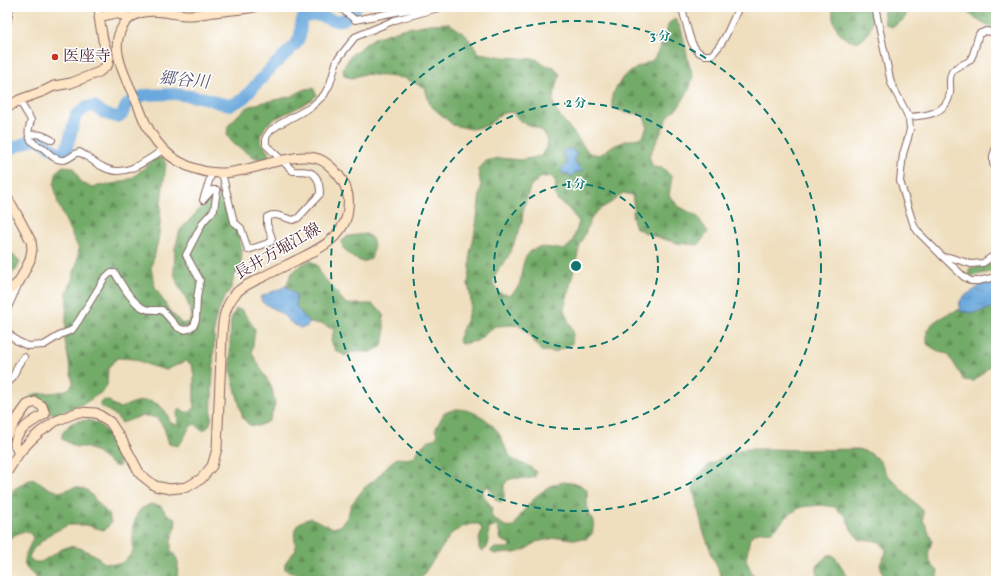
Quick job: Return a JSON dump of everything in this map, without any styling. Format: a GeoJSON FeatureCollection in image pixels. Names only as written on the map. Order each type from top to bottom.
{"type":"FeatureCollection","features":[{"type":"Feature","properties":{"kind":"main road"},"geometry":{"type":"LineString","coordinates":[[7,108],[19,100],[54,86],[71,83],[99,72],[104,68],[108,64],[109,58],[103,40],[99,17],[114,13],[130,18],[138,13],[150,11],[191,15],[254,7]]}},
{"type":"Feature","properties":{"kind":"main road","name":"長井方堀江線"},"geometry":{"type":"LineString","coordinates":[[7,472],[19,453],[40,432],[56,421],[78,412],[96,413],[110,422],[123,442],[140,474],[155,486],[176,489],[187,487],[201,479],[212,466],[217,448],[222,324],[228,304],[237,292],[251,283],[328,243],[338,233],[345,220],[349,207],[347,192],[339,174],[328,164],[317,158],[303,157],[282,160],[237,171],[222,173],[198,170],[187,166],[163,150],[149,130],[122,68],[118,55],[116,44],[118,34],[130,18]]}},
{"type":"Feature","properties":{"kind":"main road"},"geometry":{"type":"LineString","coordinates":[[7,198],[31,241],[32,249],[30,260],[19,282],[7,292]]}},
{"type":"Feature","properties":{"kind":"main road"},"geometry":{"type":"LineString","coordinates":[[7,434],[27,405],[35,402],[42,406],[45,414],[56,421]]}},
{"type":"Feature","properties":{"kind":"main road"},"geometry":{"type":"LineString","coordinates":[[19,453],[15,444],[16,438],[22,429],[45,414]]}},
{"type":"Feature","properties":{"kind":"street"},"geometry":{"type":"LineString","coordinates":[[7,25],[10,7]]}},
{"type":"Feature","properties":{"kind":"street"},"geometry":{"type":"LineString","coordinates":[[97,7],[99,17]]}},
{"type":"Feature","properties":{"kind":"street"},"geometry":{"type":"LineString","coordinates":[[222,173],[234,222],[240,228],[248,250],[271,242],[272,238],[267,224],[267,218],[271,215],[278,215],[293,220],[298,218],[320,194],[320,185],[316,177],[309,172],[293,171],[266,145],[266,137],[271,130],[311,107],[324,95],[330,84],[338,60],[355,37],[395,20],[442,7]]}},
{"type":"Feature","properties":{"kind":"street"},"geometry":{"type":"LineString","coordinates":[[680,7],[684,14],[688,34],[694,47],[698,52],[704,55],[711,55],[717,50],[725,37],[738,7]]}},
{"type":"Feature","properties":{"kind":"street"},"geometry":{"type":"LineString","coordinates":[[876,7],[891,83],[908,117],[910,129],[903,154],[900,181],[914,226],[919,233],[964,277],[971,281],[996,277]]}},
{"type":"Feature","properties":{"kind":"street"},"geometry":{"type":"LineString","coordinates":[[343,8],[355,20],[417,8],[427,11]]}},
{"type":"Feature","properties":{"kind":"street"},"geometry":{"type":"LineString","coordinates":[[908,117],[924,116],[942,108],[947,102],[950,93],[950,79],[952,72],[970,60],[973,55],[978,34],[986,31],[996,33]]}},
{"type":"Feature","properties":{"kind":"street"},"geometry":{"type":"LineString","coordinates":[[19,100],[31,120],[28,134],[30,138],[34,144],[42,147],[57,159],[64,161],[79,152],[85,154],[103,168],[112,171],[123,171],[133,168],[163,150]]}},
{"type":"Feature","properties":{"kind":"street"},"geometry":{"type":"LineString","coordinates":[[29,136],[36,134],[42,135],[52,140]]}},
{"type":"Feature","properties":{"kind":"street"},"geometry":{"type":"LineString","coordinates":[[996,148],[993,156],[993,164],[996,167]]}},
{"type":"Feature","properties":{"kind":"street"},"geometry":{"type":"LineString","coordinates":[[7,332],[17,341],[28,346],[44,345],[72,330],[104,279],[110,273],[114,274],[127,292],[144,309],[162,310],[177,327],[183,330],[189,329],[194,325],[196,320],[200,280],[186,255],[204,222],[214,210],[217,190],[212,190],[203,200],[212,172]]}},
{"type":"Feature","properties":{"kind":"street"},"geometry":{"type":"LineString","coordinates":[[945,259],[949,257],[971,264],[982,263],[996,254]]}},
{"type":"Feature","properties":{"kind":"street"},"geometry":{"type":"LineString","coordinates":[[7,310],[19,282]]}},
{"type":"Feature","properties":{"kind":"street"},"geometry":{"type":"LineString","coordinates":[[7,381],[10,381],[13,377],[18,365],[24,357]]}},
{"type":"Feature","properties":{"kind":"green space"},"geometry":{"type":"Polygon","coordinates":[[[833,7],[870,7],[872,22],[865,37],[854,42],[842,36],[833,20],[833,7]]]}},
{"type":"Feature","properties":{"kind":"green space"},"geometry":{"type":"Polygon","coordinates":[[[883,7],[906,7],[907,11],[903,20],[891,27],[885,24],[883,7]]]}},
{"type":"Feature","properties":{"kind":"green space"},"geometry":{"type":"Polygon","coordinates":[[[962,7],[996,7],[996,28],[982,23],[962,7]]]}},
{"type":"Feature","properties":{"kind":"green space"},"geometry":{"type":"Polygon","coordinates":[[[675,19],[681,28],[693,76],[689,90],[680,105],[668,117],[649,156],[653,167],[663,168],[672,177],[669,195],[678,206],[697,216],[708,232],[698,245],[677,243],[650,235],[636,228],[632,216],[634,208],[632,195],[623,193],[600,209],[592,217],[580,245],[564,310],[573,332],[572,344],[555,352],[541,351],[530,335],[519,325],[495,326],[477,341],[461,344],[458,340],[471,305],[468,284],[470,253],[476,225],[481,186],[478,170],[486,161],[499,158],[521,160],[541,156],[547,146],[546,135],[537,128],[521,122],[512,112],[503,113],[487,126],[471,129],[453,125],[430,105],[425,88],[404,78],[364,74],[352,78],[344,75],[343,68],[352,54],[374,38],[402,29],[429,24],[448,23],[465,34],[479,53],[504,57],[536,59],[544,65],[554,67],[560,75],[553,98],[555,110],[589,153],[600,155],[611,147],[626,141],[643,137],[647,126],[643,114],[626,113],[612,107],[612,95],[623,77],[638,67],[653,60],[663,42],[669,23],[675,19]],[[551,176],[540,178],[530,187],[523,211],[522,223],[511,251],[496,273],[493,281],[495,288],[499,292],[511,295],[518,287],[524,261],[528,254],[532,251],[542,247],[564,250],[572,243],[579,222],[568,208],[557,200],[555,191],[556,182],[551,176]]]}},
{"type":"Feature","properties":{"kind":"green space"},"geometry":{"type":"Polygon","coordinates":[[[313,88],[317,95],[313,99],[272,120],[265,127],[260,136],[261,142],[269,154],[265,160],[258,159],[250,155],[234,144],[227,135],[228,126],[248,107],[263,102],[292,96],[305,89],[313,88]]]}},
{"type":"Feature","properties":{"kind":"green space"},"geometry":{"type":"Polygon","coordinates":[[[156,158],[163,158],[166,164],[158,241],[151,268],[155,287],[169,310],[182,324],[189,322],[192,316],[186,298],[178,286],[174,273],[175,248],[180,230],[214,194],[224,198],[230,222],[238,230],[242,251],[241,266],[234,277],[231,288],[224,298],[215,321],[211,421],[205,430],[202,430],[195,424],[192,425],[184,439],[177,446],[169,444],[164,428],[157,418],[141,416],[122,423],[114,414],[100,406],[100,403],[103,400],[109,401],[118,408],[140,401],[151,402],[161,406],[170,422],[175,425],[178,423],[177,413],[180,409],[185,412],[191,412],[194,407],[194,376],[192,365],[186,361],[166,370],[134,359],[117,358],[108,368],[107,385],[102,392],[85,403],[56,415],[48,412],[30,399],[32,395],[60,392],[70,388],[73,384],[65,341],[67,293],[76,267],[79,249],[58,204],[54,185],[57,171],[63,166],[73,167],[81,183],[91,187],[118,183],[132,178],[156,158]]]}},
{"type":"Feature","properties":{"kind":"green space"},"geometry":{"type":"Polygon","coordinates":[[[366,234],[372,239],[374,248],[371,259],[363,262],[353,258],[343,248],[342,241],[348,236],[366,234]]]}},
{"type":"Feature","properties":{"kind":"green space"},"geometry":{"type":"Polygon","coordinates":[[[7,250],[20,262],[16,270],[7,277],[7,250]]]}},
{"type":"Feature","properties":{"kind":"green space"},"geometry":{"type":"Polygon","coordinates":[[[310,260],[318,266],[321,275],[346,304],[372,304],[383,312],[385,336],[381,347],[370,352],[352,352],[345,356],[335,350],[331,341],[334,330],[323,324],[310,323],[296,307],[296,295],[286,286],[291,274],[301,265],[310,260]]]}},
{"type":"Feature","properties":{"kind":"green space"},"geometry":{"type":"Polygon","coordinates":[[[996,260],[996,271],[971,276],[968,273],[970,268],[988,265],[996,260]]]}},
{"type":"Feature","properties":{"kind":"green space"},"geometry":{"type":"Polygon","coordinates":[[[996,306],[996,358],[974,381],[964,380],[948,354],[939,352],[927,344],[927,330],[934,322],[947,314],[959,310],[974,313],[996,306]]]}},
{"type":"Feature","properties":{"kind":"green space"},"geometry":{"type":"Polygon","coordinates":[[[236,309],[242,310],[255,329],[252,353],[272,388],[275,405],[269,421],[258,426],[249,425],[243,418],[231,373],[231,319],[236,309]]]}},
{"type":"Feature","properties":{"kind":"green space"},"geometry":{"type":"Polygon","coordinates":[[[456,409],[462,409],[475,413],[486,419],[499,434],[510,456],[515,461],[532,468],[536,472],[535,477],[527,479],[515,478],[508,480],[504,485],[504,500],[500,502],[496,500],[489,487],[485,487],[482,493],[492,508],[491,515],[495,520],[509,528],[514,526],[535,497],[550,486],[563,482],[579,484],[587,490],[588,511],[594,523],[592,534],[586,539],[560,537],[536,542],[525,550],[515,553],[496,554],[491,552],[491,550],[495,548],[508,548],[510,546],[508,543],[501,540],[498,527],[496,526],[489,529],[487,548],[482,551],[479,549],[479,540],[482,529],[479,524],[464,526],[452,533],[421,578],[421,581],[313,581],[305,575],[291,573],[285,570],[286,562],[296,550],[294,534],[298,525],[311,518],[333,528],[340,526],[348,516],[351,505],[364,488],[376,479],[389,464],[397,458],[408,459],[415,456],[427,441],[436,438],[438,434],[435,430],[444,413],[456,409]]]}},
{"type":"Feature","properties":{"kind":"green space"},"geometry":{"type":"Polygon","coordinates":[[[89,420],[99,424],[106,431],[119,461],[120,465],[118,467],[94,451],[85,447],[76,447],[62,439],[62,434],[73,422],[89,420]]]}},
{"type":"Feature","properties":{"kind":"green space"},"geometry":{"type":"Polygon","coordinates":[[[745,449],[858,449],[870,453],[880,461],[886,473],[923,511],[923,520],[932,541],[929,550],[929,558],[931,564],[938,571],[936,581],[884,581],[880,564],[886,550],[880,542],[860,540],[852,531],[846,517],[835,507],[821,505],[801,507],[790,514],[773,531],[758,532],[750,537],[746,560],[753,575],[765,581],[723,581],[703,530],[693,489],[696,477],[709,465],[723,457],[745,449]]]}},
{"type":"Feature","properties":{"kind":"green space"},"geometry":{"type":"Polygon","coordinates":[[[31,479],[59,492],[76,487],[87,490],[109,515],[111,522],[107,528],[103,530],[86,525],[68,525],[50,534],[33,549],[29,557],[34,562],[41,562],[62,549],[70,546],[80,548],[95,555],[104,563],[120,564],[128,558],[133,551],[133,528],[137,514],[141,509],[150,504],[161,506],[167,514],[176,519],[175,529],[171,541],[171,551],[178,561],[176,581],[40,581],[29,571],[25,563],[26,554],[33,538],[30,534],[28,532],[21,532],[7,540],[7,498],[14,489],[31,479]]]}},
{"type":"Feature","properties":{"kind":"green space"},"geometry":{"type":"Polygon","coordinates":[[[828,555],[833,555],[838,561],[849,581],[817,581],[817,565],[828,555]]]}},
{"type":"Feature","properties":{"kind":"water"},"geometry":{"type":"Polygon","coordinates":[[[573,149],[574,152],[578,154],[574,157],[575,163],[583,171],[575,173],[571,178],[567,173],[561,173],[562,168],[566,165],[566,160],[562,152],[564,150],[573,149]]]}},
{"type":"Feature","properties":{"kind":"water"},"geometry":{"type":"Polygon","coordinates":[[[988,282],[996,282],[996,306],[974,313],[959,310],[961,300],[964,296],[988,282]]]}},
{"type":"Feature","properties":{"kind":"water"},"geometry":{"type":"Polygon","coordinates":[[[286,286],[296,295],[296,307],[310,323],[306,327],[300,328],[290,322],[281,313],[262,302],[260,297],[286,286]]]}},
{"type":"Feature","properties":{"kind":"waterway","name":"郷谷川"},"geometry":{"type":"LineString","coordinates":[[7,148],[13,148],[36,138],[61,154],[66,151],[76,115],[87,107],[94,106],[105,114],[117,117],[122,115],[127,104],[145,95],[174,94],[205,98],[231,105],[243,99],[272,67],[296,44],[300,36],[303,18],[313,15],[335,21],[343,20],[356,7]]}},
{"type":"Feature","properties":{"kind":"place","name":"医座寺"},"geometry":{"type":"Point","coordinates":[55,57]}}]}
